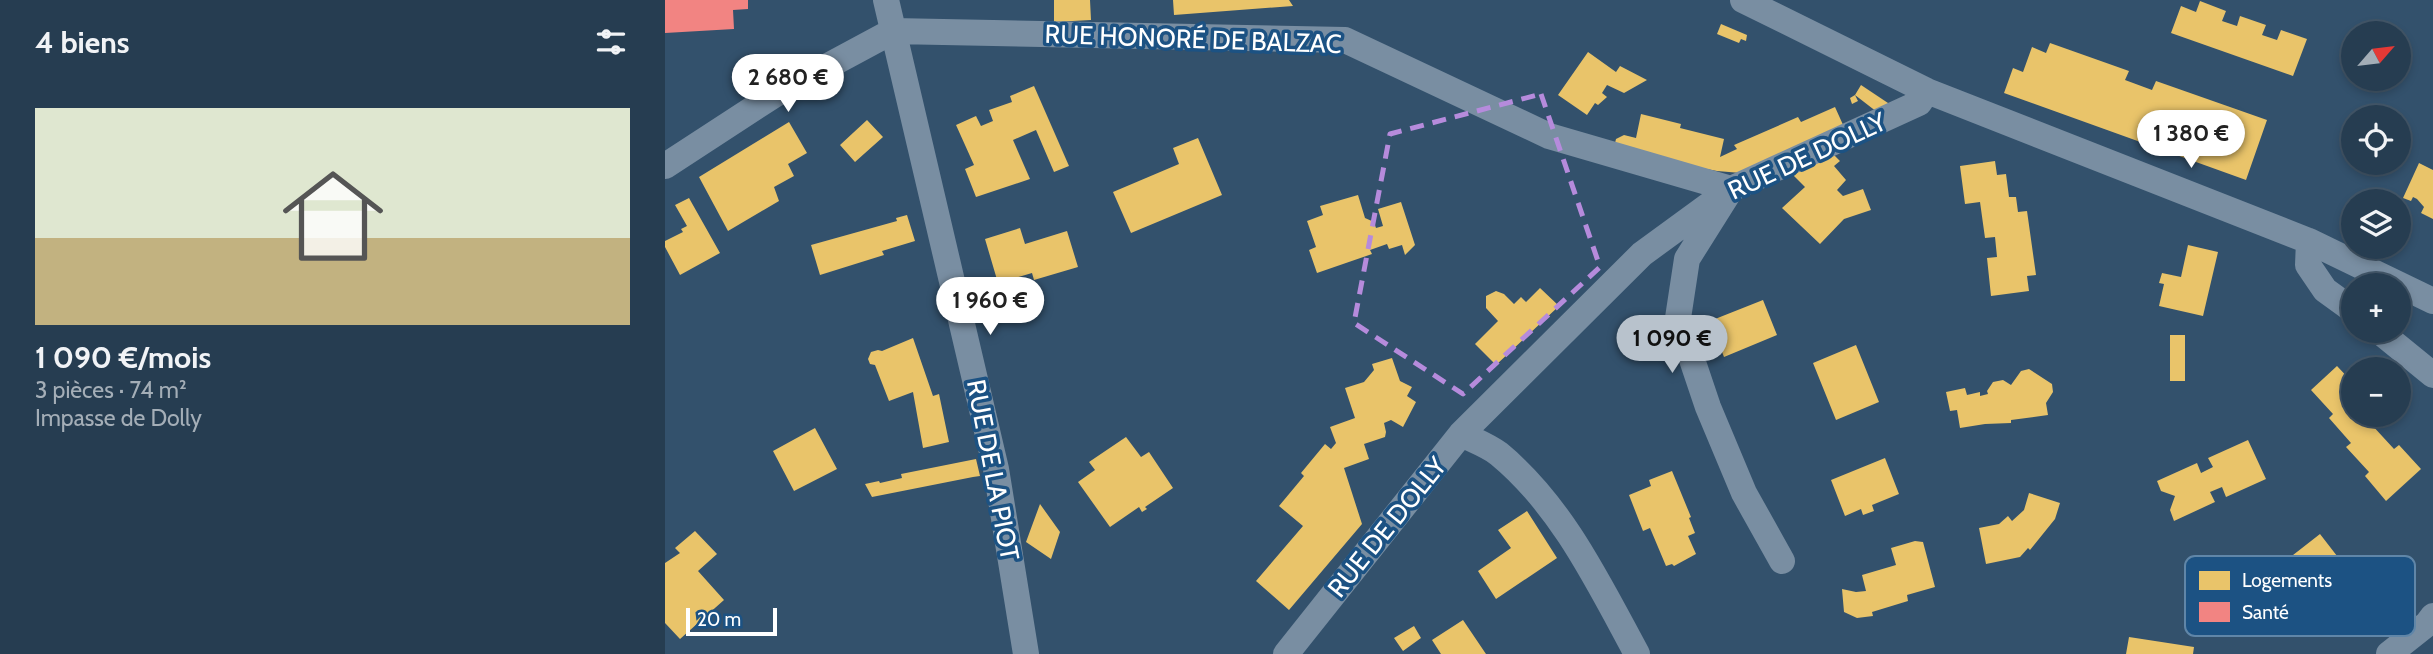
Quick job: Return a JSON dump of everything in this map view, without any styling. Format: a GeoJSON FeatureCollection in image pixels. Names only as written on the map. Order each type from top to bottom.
{"type":"FeatureCollection","features":[{"type":"Feature","properties":{"kind":"street","name":"RUE DE LA PIOT"},"geometry":{"type":"LineString","coordinates":[[886,0],[996,469],[1026,654]]}},
{"type":"Feature","properties":{"kind":"street"},"geometry":{"type":"LineString","coordinates":[[1743,0],[1927,91],[2309,242],[2433,301]]}},
{"type":"Feature","properties":{"kind":"street","name":"RUE HONORÉ DE BALZAC"},"geometry":{"type":"LineString","coordinates":[[665,166],[774,95],[893,31],[1345,40],[1549,136],[1731,189]]}},
{"type":"Feature","properties":{"kind":"street","name":"RUE DE DOLLY"},"geometry":{"type":"LineString","coordinates":[[1286,654],[1461,434],[1642,254],[1731,189],[1919,103],[1927,91]]}},
{"type":"Feature","properties":{"kind":"street"},"geometry":{"type":"LineString","coordinates":[[1731,189],[1687,259],[1678,318],[1708,407],[1744,493],[1782,561]]}},
{"type":"Feature","properties":{"kind":"street"},"geometry":{"type":"LineString","coordinates":[[2309,242],[2308,265],[2325,290],[2341,302]]}},
{"type":"Feature","properties":{"kind":"street"},"geometry":{"type":"LineString","coordinates":[[2394,343],[2433,375]]}},
{"type":"Feature","properties":{"kind":"street"},"geometry":{"type":"LineString","coordinates":[[1461,434],[1498,453],[1547,503],[1586,563],[1637,654]]}},
{"type":"Feature","properties":{"kind":"street"},"geometry":{"type":"LineString","coordinates":[[2415,633],[2433,616]]}},
{"type":"Feature","properties":{"kind":"street"},"geometry":{"type":"LineString","coordinates":[[2389,654],[2412,636]]}},
{"type":"Feature","properties":{"kind":"highlighted area"},"geometry":{"type":"Polygon","coordinates":[[[1541,94],[1600,267],[1463,394],[1354,323],[1390,134],[1541,94]]]}},
{"type":"Feature","properties":{"kind":"building: Logements"},"geometry":{"type":"Polygon","coordinates":[[[1054,0],[1090,0],[1091,20],[1054,22],[1054,0]]]}},
{"type":"Feature","properties":{"kind":"building: Logements"},"geometry":{"type":"Polygon","coordinates":[[[1173,0],[1289,0],[1293,6],[1174,15],[1173,0]]]}},
{"type":"Feature","properties":{"kind":"building: Logements"},"geometry":{"type":"Polygon","coordinates":[[[2200,1],[2226,11],[2222,21],[2237,26],[2240,16],[2266,25],[2262,35],[2277,40],[2281,30],[2307,39],[2293,76],[2171,33],[2181,6],[2196,12],[2200,1]]]}},
{"type":"Feature","properties":{"kind":"building: Logements"},"geometry":{"type":"Polygon","coordinates":[[[1721,24],[1747,35],[1746,41],[1741,39],[1739,43],[1717,34],[1721,24]]]}},
{"type":"Feature","properties":{"kind":"building: Logements"},"geometry":{"type":"Polygon","coordinates":[[[2050,43],[2129,71],[2125,80],[2152,90],[2156,81],[2267,120],[2246,180],[2004,93],[2013,68],[2023,72],[2032,47],[2046,53],[2050,43]]]}},
{"type":"Feature","properties":{"kind":"building: Logements"},"geometry":{"type":"Polygon","coordinates":[[[1588,52],[1616,72],[1620,66],[1647,80],[1624,93],[1607,85],[1602,93],[1607,97],[1598,105],[1595,103],[1587,115],[1558,95],[1588,52]]]}},
{"type":"Feature","properties":{"kind":"building: Logements"},"geometry":{"type":"Polygon","coordinates":[[[1861,85],[1891,105],[1877,112],[1855,95],[1861,85]]]}},
{"type":"Feature","properties":{"kind":"building: Logements"},"geometry":{"type":"Polygon","coordinates":[[[1034,86],[1069,166],[1054,172],[1036,130],[1013,140],[1030,179],[976,197],[965,169],[974,165],[956,125],[976,116],[981,126],[993,121],[989,110],[1012,102],[1010,96],[1034,86]]]}},
{"type":"Feature","properties":{"kind":"building: Logements"},"geometry":{"type":"Polygon","coordinates":[[[1855,95],[1858,101],[1852,104],[1850,98],[1855,95]]]}},
{"type":"Feature","properties":{"kind":"building: Logements"},"geometry":{"type":"Polygon","coordinates":[[[1835,107],[1844,127],[1741,173],[1613,151],[1616,139],[1624,135],[1636,138],[1641,114],[1681,124],[1680,128],[1724,139],[1720,157],[1737,149],[1734,145],[1798,117],[1801,122],[1835,107]]]}},
{"type":"Feature","properties":{"kind":"building: Logements"},"geometry":{"type":"Polygon","coordinates":[[[867,120],[883,137],[855,162],[840,145],[867,120]]]}},
{"type":"Feature","properties":{"kind":"building: Logements"},"geometry":{"type":"Polygon","coordinates":[[[789,122],[807,153],[788,164],[794,176],[774,187],[779,201],[728,231],[699,177],[789,122]]]}},
{"type":"Feature","properties":{"kind":"building: Logements"},"geometry":{"type":"Polygon","coordinates":[[[1198,138],[1222,195],[1131,233],[1113,192],[1179,164],[1173,148],[1198,138]]]}},
{"type":"Feature","properties":{"kind":"building: Logements"},"geometry":{"type":"Polygon","coordinates":[[[1830,151],[1840,161],[1834,166],[1846,180],[1837,190],[1843,196],[1863,189],[1871,210],[1844,219],[1820,244],[1782,208],[1805,187],[1787,169],[1830,151]]]}},
{"type":"Feature","properties":{"kind":"building: Logements"},"geometry":{"type":"Polygon","coordinates":[[[1995,161],[1997,175],[2006,174],[2009,197],[2016,197],[2018,212],[2027,211],[2036,275],[2027,276],[2029,291],[1991,296],[1987,258],[1997,257],[1995,237],[1985,238],[1980,202],[1965,204],[1960,166],[1995,161]]]}},
{"type":"Feature","properties":{"kind":"building: Logements"},"geometry":{"type":"Polygon","coordinates":[[[2419,163],[2433,170],[2433,219],[2421,213],[2424,207],[2413,197],[2411,201],[2411,189],[2407,189],[2419,163]]]}},
{"type":"Feature","properties":{"kind":"building: Logements"},"geometry":{"type":"Polygon","coordinates":[[[1358,195],[1365,218],[1374,222],[1376,228],[1383,226],[1378,209],[1401,202],[1415,245],[1405,255],[1402,245],[1389,249],[1387,244],[1370,250],[1372,254],[1317,273],[1309,250],[1316,247],[1307,221],[1323,215],[1320,206],[1358,195]]]}},
{"type":"Feature","properties":{"kind":"building: Logements"},"geometry":{"type":"Polygon","coordinates":[[[689,198],[720,253],[680,275],[665,247],[665,241],[683,232],[681,229],[687,226],[675,205],[689,198]]]}},
{"type":"Feature","properties":{"kind":"building: Logements"},"geometry":{"type":"Polygon","coordinates":[[[907,215],[915,241],[882,251],[884,255],[820,275],[811,245],[897,221],[896,218],[907,215]]]}},
{"type":"Feature","properties":{"kind":"building: Logements"},"geometry":{"type":"Polygon","coordinates":[[[1020,228],[1025,244],[1067,231],[1078,267],[1034,280],[1032,273],[998,283],[985,239],[1020,228]]]}},
{"type":"Feature","properties":{"kind":"building: Logements"},"geometry":{"type":"Polygon","coordinates":[[[2188,245],[2218,252],[2203,316],[2159,306],[2164,284],[2159,283],[2162,273],[2181,277],[2188,245]]]}},
{"type":"Feature","properties":{"kind":"building: Logements"},"geometry":{"type":"Polygon","coordinates":[[[1540,288],[1559,306],[1496,365],[1475,344],[1498,321],[1486,308],[1486,296],[1496,291],[1504,294],[1514,304],[1521,297],[1526,302],[1540,288]]]}},
{"type":"Feature","properties":{"kind":"building: Logements"},"geometry":{"type":"Polygon","coordinates":[[[1763,300],[1777,335],[1724,357],[1710,321],[1763,300]]]}},
{"type":"Feature","properties":{"kind":"building: Logements"},"geometry":{"type":"Polygon","coordinates":[[[2170,335],[2185,335],[2185,381],[2170,381],[2170,335]]]}},
{"type":"Feature","properties":{"kind":"building: Logements"},"geometry":{"type":"Polygon","coordinates":[[[913,338],[933,396],[939,394],[949,442],[923,448],[913,392],[889,401],[875,365],[870,364],[868,359],[871,352],[882,351],[913,338]]]}},
{"type":"Feature","properties":{"kind":"building: Logements"},"geometry":{"type":"Polygon","coordinates":[[[1856,345],[1879,402],[1836,420],[1813,363],[1856,345]]]}},
{"type":"Feature","properties":{"kind":"building: Logements"},"geometry":{"type":"Polygon","coordinates":[[[1392,358],[1400,381],[1412,387],[1407,396],[1416,402],[1403,427],[1391,420],[1384,423],[1385,437],[1364,444],[1369,459],[1344,468],[1362,524],[1289,610],[1256,581],[1303,526],[1279,506],[1304,476],[1301,473],[1325,444],[1331,449],[1336,443],[1330,427],[1355,418],[1345,388],[1364,382],[1374,370],[1372,364],[1392,358]]]}},
{"type":"Feature","properties":{"kind":"building: Logements"},"geometry":{"type":"Polygon","coordinates":[[[2337,366],[2341,370],[2341,427],[2374,427],[2394,449],[2399,445],[2421,469],[2386,501],[2365,476],[2369,472],[2346,447],[2351,443],[2329,418],[2333,414],[2311,390],[2337,366]]]}},
{"type":"Feature","properties":{"kind":"building: Logements"},"geometry":{"type":"Polygon","coordinates":[[[2029,369],[2052,384],[2053,392],[2046,403],[2048,415],[2011,420],[2011,423],[1960,428],[1957,410],[1950,411],[1946,392],[1965,388],[1967,395],[1980,392],[1980,396],[1988,394],[1993,382],[2003,380],[2011,385],[2021,371],[2029,369]]]}},
{"type":"Feature","properties":{"kind":"building: Logements"},"geometry":{"type":"Polygon","coordinates":[[[815,428],[837,469],[794,491],[773,451],[815,428]]]}},
{"type":"Feature","properties":{"kind":"building: Logements"},"geometry":{"type":"Polygon","coordinates":[[[1126,437],[1141,457],[1149,452],[1173,488],[1145,507],[1147,509],[1142,512],[1139,507],[1110,527],[1078,482],[1095,470],[1089,462],[1126,437]]]}},
{"type":"Feature","properties":{"kind":"building: Logements"},"geometry":{"type":"Polygon","coordinates":[[[2248,440],[2266,479],[2226,497],[2222,487],[2210,492],[2215,502],[2174,521],[2170,510],[2175,496],[2161,491],[2157,481],[2197,463],[2201,473],[2213,467],[2208,458],[2248,440]]]}},
{"type":"Feature","properties":{"kind":"building: Logements"},"geometry":{"type":"Polygon","coordinates":[[[1885,458],[1899,494],[1872,505],[1874,511],[1863,515],[1861,509],[1845,516],[1831,480],[1885,458]]]}},
{"type":"Feature","properties":{"kind":"building: Logements"},"geometry":{"type":"Polygon","coordinates":[[[976,459],[980,476],[872,497],[865,484],[880,483],[902,478],[901,474],[976,459]]]}},
{"type":"Feature","properties":{"kind":"building: Logements"},"geometry":{"type":"Polygon","coordinates":[[[1672,471],[1691,517],[1689,518],[1695,533],[1688,536],[1696,554],[1674,566],[1666,566],[1650,528],[1643,531],[1629,495],[1651,486],[1649,480],[1672,471]]]}},
{"type":"Feature","properties":{"kind":"building: Logements"},"geometry":{"type":"Polygon","coordinates":[[[2029,493],[2060,503],[2055,519],[2030,550],[2028,548],[2020,557],[1986,564],[1979,528],[1999,524],[2008,516],[2012,521],[2024,510],[2029,493]]]}},
{"type":"Feature","properties":{"kind":"building: Logements"},"geometry":{"type":"Polygon","coordinates":[[[1040,504],[1060,532],[1051,559],[1026,542],[1040,504]]]}},
{"type":"Feature","properties":{"kind":"building: Logements"},"geometry":{"type":"Polygon","coordinates":[[[1527,511],[1557,558],[1496,599],[1478,571],[1511,548],[1498,530],[1527,511]]]}},
{"type":"Feature","properties":{"kind":"building: Logements"},"geometry":{"type":"Polygon","coordinates":[[[695,531],[717,554],[698,571],[724,600],[680,639],[665,623],[665,563],[680,553],[675,548],[695,531]]]}},
{"type":"Feature","properties":{"kind":"building: Logements"},"geometry":{"type":"Polygon","coordinates":[[[2320,534],[2337,556],[2292,556],[2320,534]]]}},
{"type":"Feature","properties":{"kind":"building: Logements"},"geometry":{"type":"Polygon","coordinates":[[[1915,541],[1923,542],[1935,587],[1907,595],[1908,601],[1872,612],[1873,616],[1857,618],[1844,612],[1842,589],[1866,591],[1862,575],[1896,565],[1891,548],[1915,541]]]}},
{"type":"Feature","properties":{"kind":"building: Logements"},"geometry":{"type":"Polygon","coordinates":[[[1463,620],[1486,654],[1441,654],[1432,640],[1463,620]]]}},
{"type":"Feature","properties":{"kind":"building: Logements"},"geometry":{"type":"Polygon","coordinates":[[[1414,626],[1421,638],[1403,651],[1394,638],[1414,626]]]}},
{"type":"Feature","properties":{"kind":"building: Logements"},"geometry":{"type":"Polygon","coordinates":[[[2129,637],[2194,647],[2193,654],[2126,654],[2129,637]]]}},
{"type":"Feature","properties":{"kind":"building: Santé"},"geometry":{"type":"Polygon","coordinates":[[[665,0],[748,0],[748,9],[733,10],[734,29],[665,33],[665,0]]]}}]}
